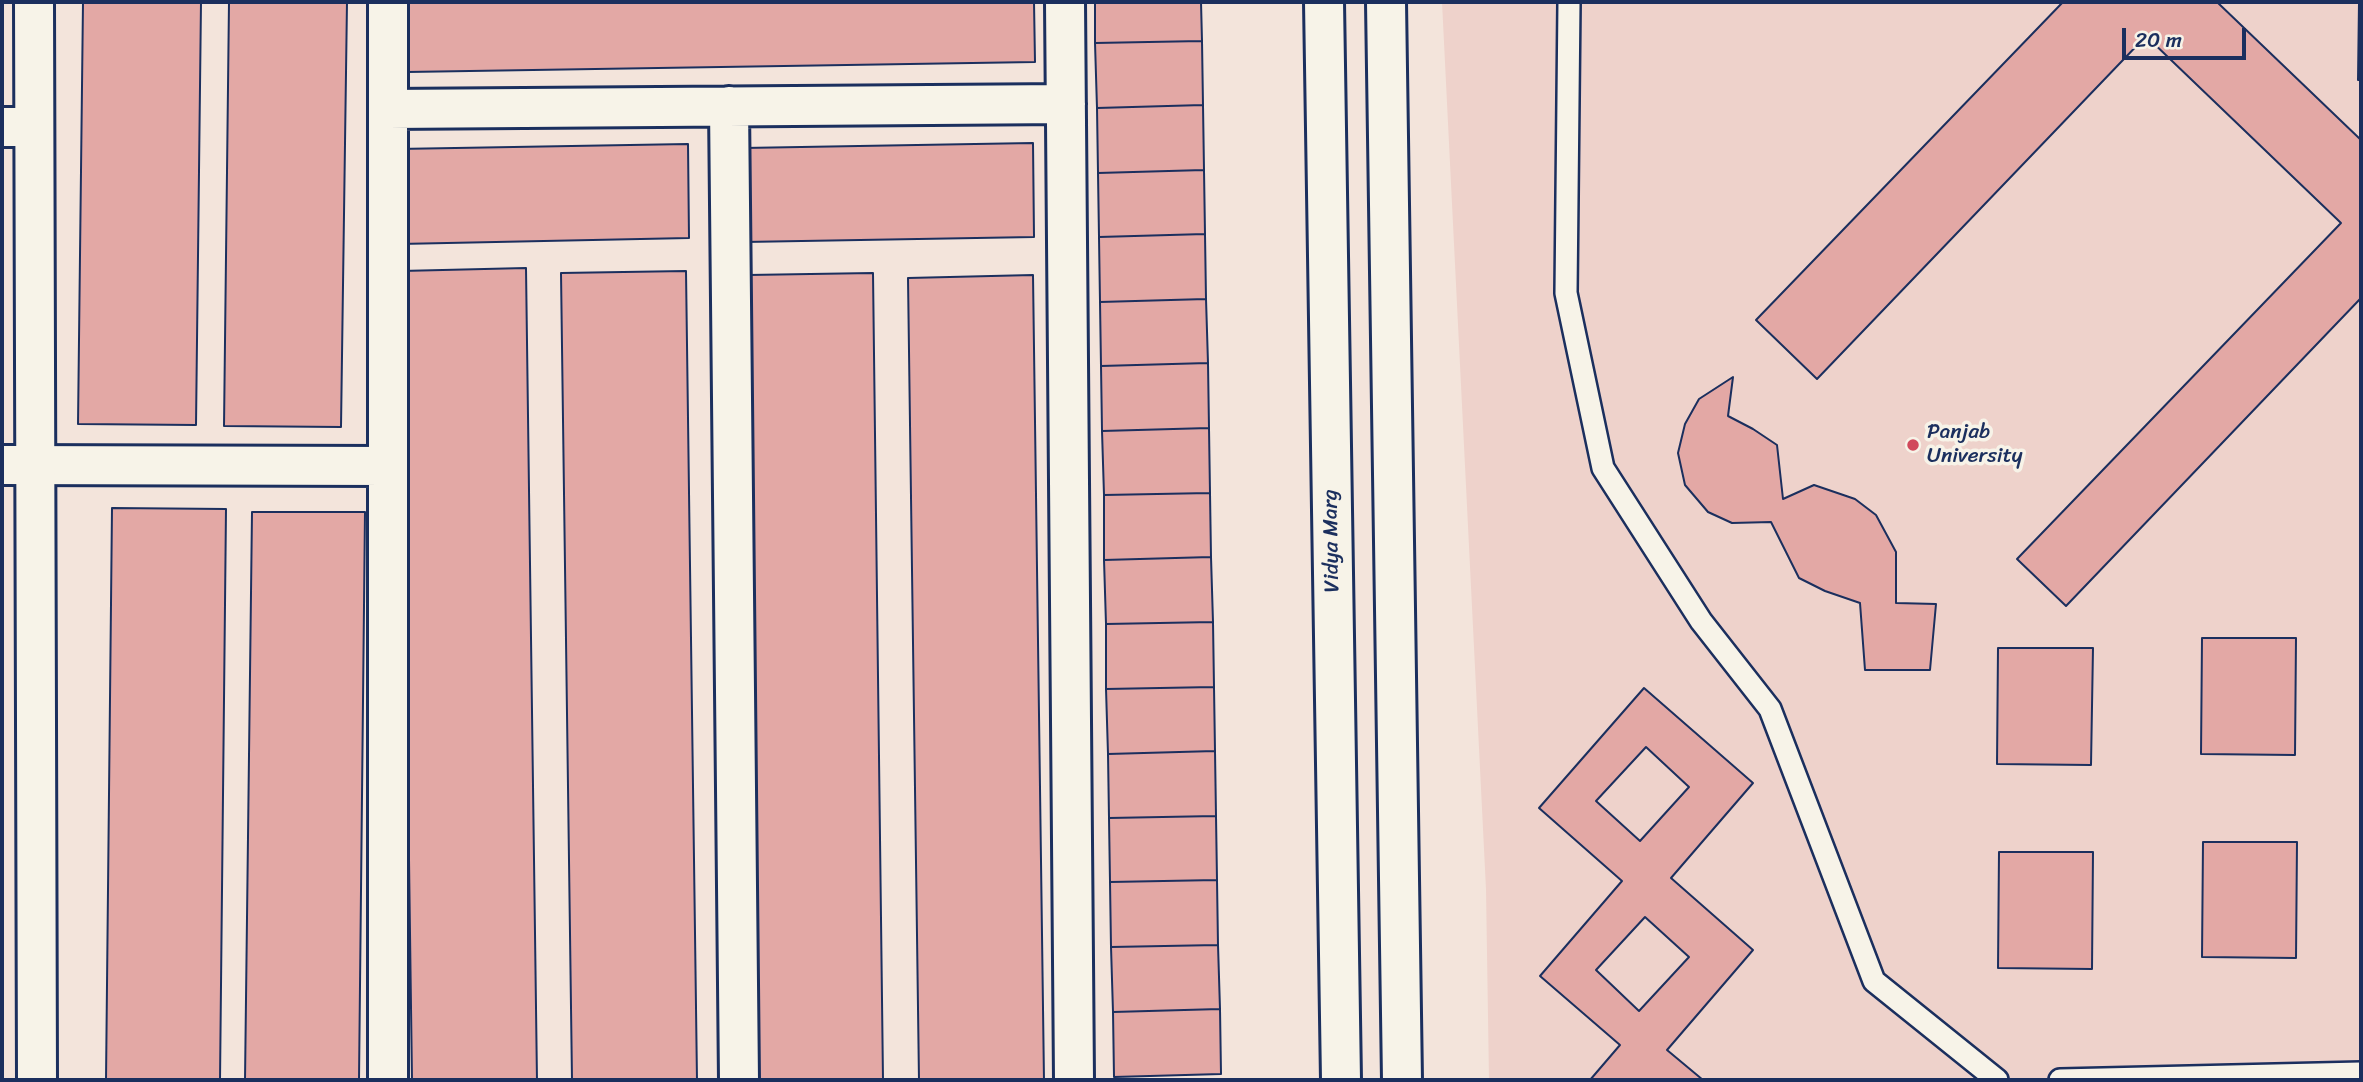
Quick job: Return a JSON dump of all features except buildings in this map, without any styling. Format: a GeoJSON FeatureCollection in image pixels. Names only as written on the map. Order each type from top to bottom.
{"type":"FeatureCollection","features":[{"type":"Feature","properties":{"kind":"street"},"geometry":{"type":"LineString","coordinates":[[34,2],[18,127],[19,465],[37,1080]]}},
{"type":"Feature","properties":{"kind":"street"},"geometry":{"type":"LineString","coordinates":[[388,2],[388,1080]]}},
{"type":"Feature","properties":{"kind":"street"},"geometry":{"type":"LineString","coordinates":[[1065,2],[1074,1080]]}},
{"type":"Feature","properties":{"kind":"street","name":"Vidya Marg"},"geometry":{"type":"LineString","coordinates":[[1324,2],[1340,1080]]}},
{"type":"Feature","properties":{"kind":"street"},"geometry":{"type":"LineString","coordinates":[[1386,2],[1402,1080]]}},
{"type":"Feature","properties":{"kind":"street"},"geometry":{"type":"LineString","coordinates":[[388,109],[1066,104]]}},
{"type":"Feature","properties":{"kind":"street"},"geometry":{"type":"LineString","coordinates":[[729,106],[739,1080]]}},
{"type":"Feature","properties":{"kind":"street"},"geometry":{"type":"LineString","coordinates":[[19,465],[388,466]]}},
{"type":"Feature","properties":{"kind":"lane"},"geometry":{"type":"LineString","coordinates":[[1569,2],[1566,293],[1603,468],[1701,621],[1770,709],[1874,981],[1997,1080]]}},
{"type":"Feature","properties":{"kind":"lane"},"geometry":{"type":"LineString","coordinates":[[2060,1080],[2361,1073]]}},
{"type":"Feature","properties":{"kind":"shaded area","name":"Panjab University"},"geometry":{"type":"Polygon","coordinates":[[[1442,2],[2361,2],[2361,1080],[1489,1080],[1486,889],[1442,2]]]}},
{"type":"Feature","properties":{"kind":"place","name":"Panjab University"},"geometry":{"type":"Point","coordinates":[1913,445]}}]}
